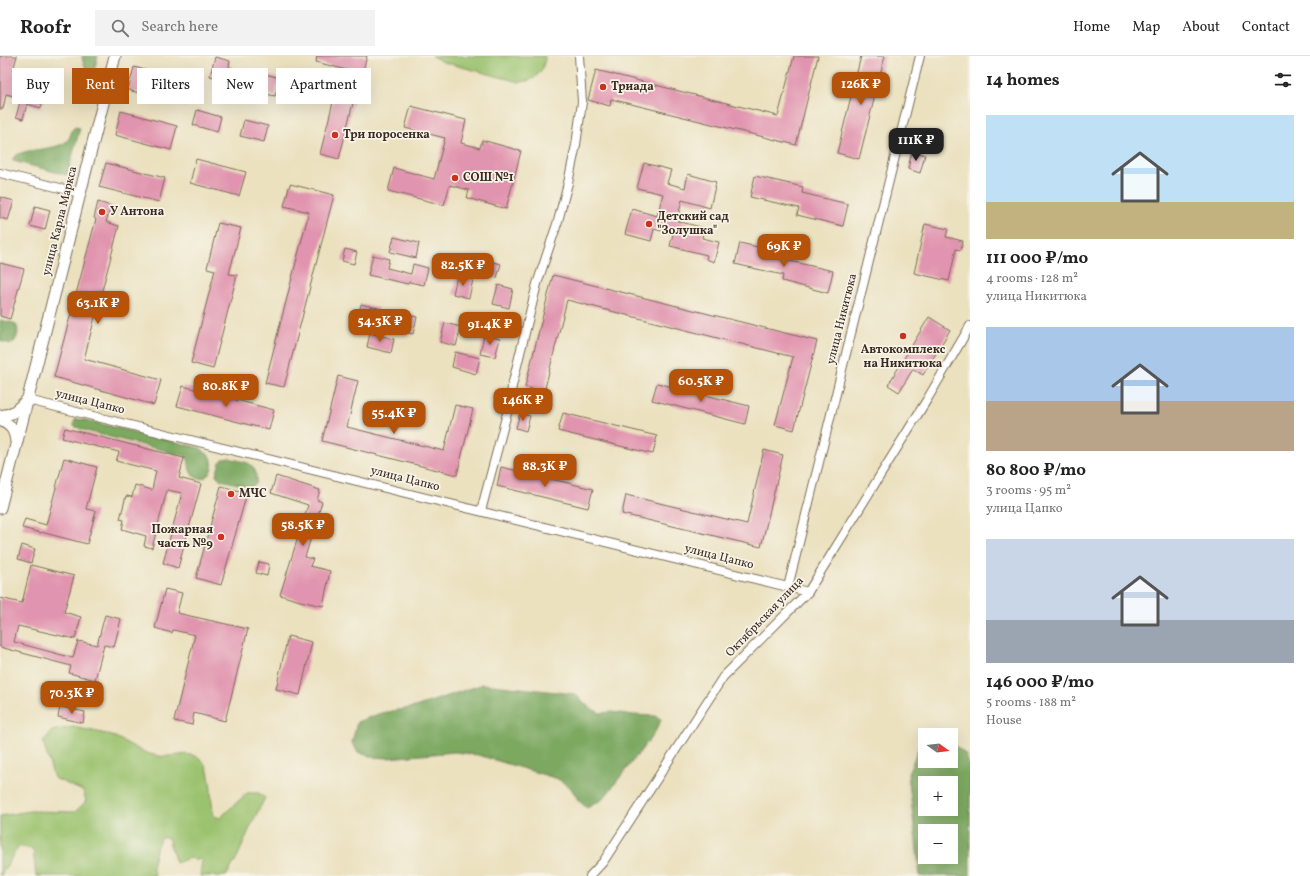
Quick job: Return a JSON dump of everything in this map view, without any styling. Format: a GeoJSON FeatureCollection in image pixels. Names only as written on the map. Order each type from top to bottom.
{"type":"FeatureCollection","features":[{"type":"Feature","properties":{"kind":"street","name":"улица Карла Маркса"},"geometry":{"type":"LineString","coordinates":[[0,508],[115,56]]}},
{"type":"Feature","properties":{"kind":"street"},"geometry":{"type":"LineString","coordinates":[[481,511],[510,402],[512,386],[537,284],[558,221],[568,183],[576,145],[582,102],[579,56]]}},
{"type":"Feature","properties":{"kind":"street","name":"улица Никитюка"},"geometry":{"type":"LineString","coordinates":[[788,587],[920,56]]}},
{"type":"Feature","properties":{"kind":"street"},"geometry":{"type":"LineString","coordinates":[[0,174],[80,193]]}},
{"type":"Feature","properties":{"kind":"street","name":"Октябрьская улица"},"geometry":{"type":"LineString","coordinates":[[590,876],[603,862],[723,677],[808,592],[928,398],[970,326]]}},
{"type":"Feature","properties":{"kind":"street"},"geometry":{"type":"LineString","coordinates":[[0,416],[10,415],[16,412],[28,400]]}},
{"type":"Feature","properties":{"kind":"street","name":"улица Цапко"},"geometry":{"type":"LineString","coordinates":[[28,400],[808,592]]}},
{"type":"Feature","properties":{"kind":"street"},"geometry":{"type":"LineString","coordinates":[[0,420],[9,424],[14,430],[17,443]]}},
{"type":"Feature","properties":{"kind":"green space"},"geometry":{"type":"Polygon","coordinates":[[[82,56],[98,56],[95,68],[86,68],[82,56]]]}},
{"type":"Feature","properties":{"kind":"green space"},"geometry":{"type":"Polygon","coordinates":[[[432,56],[545,57],[543,67],[534,78],[524,82],[519,82],[443,62],[432,56]]]}},
{"type":"Feature","properties":{"kind":"green space"},"geometry":{"type":"Polygon","coordinates":[[[74,127],[80,128],[67,175],[13,161],[13,158],[23,152],[54,147],[67,141],[74,127]]]}},
{"type":"Feature","properties":{"kind":"green space"},"geometry":{"type":"Polygon","coordinates":[[[0,320],[14,323],[17,326],[17,336],[15,341],[11,344],[0,341],[0,320]]]}},
{"type":"Feature","properties":{"kind":"green space"},"geometry":{"type":"Polygon","coordinates":[[[76,419],[200,448],[211,457],[212,469],[208,475],[200,479],[194,476],[191,472],[186,456],[86,431],[74,426],[76,419]]]}},
{"type":"Feature","properties":{"kind":"green space"},"geometry":{"type":"Polygon","coordinates":[[[229,458],[250,464],[255,471],[256,484],[251,487],[221,480],[216,475],[220,462],[223,459],[229,458]]]}},
{"type":"Feature","properties":{"kind":"green space"},"geometry":{"type":"Polygon","coordinates":[[[483,684],[575,694],[590,708],[600,713],[612,712],[656,716],[661,719],[653,735],[603,799],[587,808],[578,800],[571,788],[558,779],[478,755],[455,752],[388,758],[371,757],[358,752],[352,743],[357,722],[381,713],[415,707],[483,684]]]}},
{"type":"Feature","properties":{"kind":"green space"},"geometry":{"type":"Polygon","coordinates":[[[73,727],[110,735],[144,752],[154,755],[166,756],[185,754],[202,760],[206,765],[210,779],[214,816],[220,818],[247,793],[259,793],[265,798],[236,860],[226,876],[200,876],[202,860],[189,858],[176,863],[168,838],[162,837],[157,845],[152,867],[155,876],[36,876],[33,849],[19,846],[0,876],[0,816],[30,811],[75,812],[86,801],[83,791],[54,778],[43,742],[52,731],[73,727]]]}},
{"type":"Feature","properties":{"kind":"green space"},"geometry":{"type":"Polygon","coordinates":[[[958,748],[966,755],[970,768],[970,876],[920,876],[919,864],[958,864],[958,824],[918,824],[918,859],[908,774],[918,749],[918,768],[958,768],[958,748]]]}},
{"type":"Feature","properties":{"kind":"building"},"geometry":{"type":"Polygon","coordinates":[[[0,56],[17,56],[14,68],[12,68],[12,96],[6,94],[3,109],[0,109],[0,56]]]}},
{"type":"Feature","properties":{"kind":"building"},"geometry":{"type":"Polygon","coordinates":[[[317,56],[367,56],[364,68],[339,68],[316,62],[317,56]]]}},
{"type":"Feature","properties":{"kind":"building"},"geometry":{"type":"Polygon","coordinates":[[[794,56],[818,56],[796,145],[611,99],[610,106],[588,100],[596,70],[778,116],[794,56]]]}},
{"type":"Feature","properties":{"kind":"building"},"geometry":{"type":"Polygon","coordinates":[[[861,56],[885,56],[859,159],[837,153],[861,56]]]}},
{"type":"Feature","properties":{"kind":"building"},"geometry":{"type":"Polygon","coordinates":[[[215,57],[230,61],[229,67],[232,68],[212,68],[215,57]]]}},
{"type":"Feature","properties":{"kind":"building"},"geometry":{"type":"Polygon","coordinates":[[[134,67],[138,68],[137,92],[129,90],[134,67]]]}},
{"type":"Feature","properties":{"kind":"building"},"geometry":{"type":"Polygon","coordinates":[[[268,75],[276,77],[275,96],[268,94],[268,75]]]}},
{"type":"Feature","properties":{"kind":"building"},"geometry":{"type":"Polygon","coordinates":[[[19,104],[27,104],[23,119],[16,117],[19,104]]]}},
{"type":"Feature","properties":{"kind":"building"},"geometry":{"type":"Polygon","coordinates":[[[27,104],[42,104],[41,108],[27,104]]]}},
{"type":"Feature","properties":{"kind":"building","name":"Три поросенка"},"geometry":{"type":"Polygon","coordinates":[[[332,104],[353,104],[339,159],[320,154],[332,104]]]}},
{"type":"Feature","properties":{"kind":"building"},"geometry":{"type":"Polygon","coordinates":[[[411,106],[466,120],[461,143],[480,148],[482,140],[521,151],[506,209],[467,198],[469,190],[450,185],[444,205],[388,191],[394,168],[434,179],[445,138],[405,128],[411,106]]]}},
{"type":"Feature","properties":{"kind":"building"},"geometry":{"type":"Polygon","coordinates":[[[197,110],[221,117],[217,132],[193,125],[197,110]]]}},
{"type":"Feature","properties":{"kind":"building"},"geometry":{"type":"Polygon","coordinates":[[[121,111],[177,126],[171,150],[115,135],[121,111]]]}},
{"type":"Feature","properties":{"kind":"building"},"geometry":{"type":"Polygon","coordinates":[[[244,120],[268,126],[264,142],[240,136],[244,120]]]}},
{"type":"Feature","properties":{"kind":"building"},"geometry":{"type":"Polygon","coordinates":[[[912,151],[925,155],[920,173],[908,169],[912,151]]]}},
{"type":"Feature","properties":{"kind":"building"},"geometry":{"type":"Polygon","coordinates":[[[196,159],[246,172],[239,196],[190,183],[196,159]]]}},
{"type":"Feature","properties":{"kind":"building"},"geometry":{"type":"Polygon","coordinates":[[[106,163],[165,178],[159,202],[99,187],[106,163]]]}},
{"type":"Feature","properties":{"kind":"building","name":"Детский сад \"Золушка\""},"geometry":{"type":"Polygon","coordinates":[[[644,163],[671,170],[667,183],[685,188],[688,174],[716,182],[710,208],[682,200],[677,221],[704,228],[702,238],[719,242],[714,262],[706,259],[707,255],[670,246],[673,234],[654,229],[651,241],[625,234],[632,209],[657,216],[663,194],[637,188],[644,163]]]}},
{"type":"Feature","properties":{"kind":"building"},"geometry":{"type":"Polygon","coordinates":[[[755,176],[803,187],[802,193],[848,204],[843,226],[797,215],[799,208],[750,197],[755,176]]]}},
{"type":"Feature","properties":{"kind":"building"},"geometry":{"type":"Polygon","coordinates":[[[290,184],[334,195],[284,387],[265,383],[309,212],[284,206],[290,184]]]}},
{"type":"Feature","properties":{"kind":"building"},"geometry":{"type":"Polygon","coordinates":[[[0,197],[14,201],[8,220],[0,218],[0,197]]]}},
{"type":"Feature","properties":{"kind":"building"},"geometry":{"type":"Polygon","coordinates":[[[98,202],[111,206],[106,222],[119,226],[84,359],[161,380],[154,405],[54,377],[96,219],[94,218],[98,202]]]}},
{"type":"Feature","properties":{"kind":"building"},"geometry":{"type":"Polygon","coordinates":[[[35,206],[50,210],[45,230],[30,226],[35,206]]]}},
{"type":"Feature","properties":{"kind":"building"},"geometry":{"type":"Polygon","coordinates":[[[218,223],[241,228],[229,274],[237,275],[213,369],[191,363],[215,270],[207,268],[218,223]]]}},
{"type":"Feature","properties":{"kind":"building"},"geometry":{"type":"Polygon","coordinates":[[[925,224],[948,229],[946,237],[963,241],[961,250],[956,249],[949,281],[914,273],[925,224]]]}},
{"type":"Feature","properties":{"kind":"building"},"geometry":{"type":"Polygon","coordinates":[[[394,237],[419,243],[416,258],[390,252],[394,237]]]}},
{"type":"Feature","properties":{"kind":"building"},"geometry":{"type":"Polygon","coordinates":[[[740,243],[788,254],[786,260],[833,271],[828,293],[782,281],[783,275],[735,264],[740,243]]]}},
{"type":"Feature","properties":{"kind":"building"},"geometry":{"type":"Polygon","coordinates":[[[345,249],[357,252],[354,264],[342,261],[345,249]]]}},
{"type":"Feature","properties":{"kind":"building"},"geometry":{"type":"Polygon","coordinates":[[[373,255],[389,259],[387,268],[411,274],[413,264],[428,268],[424,285],[409,282],[408,284],[368,275],[373,255]]]}},
{"type":"Feature","properties":{"kind":"building"},"geometry":{"type":"Polygon","coordinates":[[[477,258],[501,264],[497,278],[473,272],[477,258]]]}},
{"type":"Feature","properties":{"kind":"building"},"geometry":{"type":"Polygon","coordinates":[[[0,263],[24,269],[10,319],[0,316],[0,263]]]}},
{"type":"Feature","properties":{"kind":"building"},"geometry":{"type":"Polygon","coordinates":[[[553,275],[817,341],[794,430],[775,425],[793,357],[567,300],[544,392],[525,387],[553,275]]]}},
{"type":"Feature","properties":{"kind":"building"},"geometry":{"type":"Polygon","coordinates":[[[457,276],[473,280],[469,298],[453,294],[457,276]]]}},
{"type":"Feature","properties":{"kind":"building"},"geometry":{"type":"Polygon","coordinates":[[[498,285],[513,289],[509,308],[493,304],[498,285]]]}},
{"type":"Feature","properties":{"kind":"building"},"geometry":{"type":"Polygon","coordinates":[[[361,304],[378,308],[373,326],[357,322],[361,304]]]}},
{"type":"Feature","properties":{"kind":"building"},"geometry":{"type":"Polygon","coordinates":[[[401,313],[417,317],[413,334],[397,330],[401,313]]]}},
{"type":"Feature","properties":{"kind":"building"},"geometry":{"type":"Polygon","coordinates":[[[929,317],[950,330],[923,375],[913,369],[899,392],[888,385],[929,317]]]}},
{"type":"Feature","properties":{"kind":"building"},"geometry":{"type":"Polygon","coordinates":[[[445,323],[461,327],[456,346],[440,342],[445,323]]]}},
{"type":"Feature","properties":{"kind":"building"},"geometry":{"type":"Polygon","coordinates":[[[370,333],[394,339],[391,353],[367,347],[370,333]]]}},
{"type":"Feature","properties":{"kind":"building"},"geometry":{"type":"Polygon","coordinates":[[[484,335],[500,339],[495,357],[480,354],[484,335]]]}},
{"type":"Feature","properties":{"kind":"building"},"geometry":{"type":"Polygon","coordinates":[[[455,352],[480,358],[476,374],[452,367],[455,352]]]}},
{"type":"Feature","properties":{"kind":"building"},"geometry":{"type":"Polygon","coordinates":[[[338,376],[358,381],[347,427],[444,451],[455,405],[473,409],[457,475],[322,441],[338,376]]]}},
{"type":"Feature","properties":{"kind":"building"},"geometry":{"type":"Polygon","coordinates":[[[657,383],[749,406],[745,424],[652,400],[657,383]]]}},
{"type":"Feature","properties":{"kind":"building"},"geometry":{"type":"Polygon","coordinates":[[[183,386],[274,410],[269,430],[177,406],[183,386]]]}},
{"type":"Feature","properties":{"kind":"building"},"geometry":{"type":"Polygon","coordinates":[[[520,413],[530,416],[526,431],[516,428],[520,413]]]}},
{"type":"Feature","properties":{"kind":"building"},"geometry":{"type":"Polygon","coordinates":[[[563,413],[657,436],[653,454],[558,431],[563,413]]]}},
{"type":"Feature","properties":{"kind":"building"},"geometry":{"type":"Polygon","coordinates":[[[65,428],[184,458],[179,478],[201,484],[178,568],[163,563],[182,493],[167,490],[152,548],[144,546],[146,536],[122,529],[124,520],[120,519],[126,496],[132,497],[135,485],[152,490],[156,471],[116,461],[119,452],[62,438],[65,428]]]}},
{"type":"Feature","properties":{"kind":"building"},"geometry":{"type":"Polygon","coordinates":[[[764,450],[783,455],[761,547],[622,514],[626,495],[747,524],[764,450]]]}},
{"type":"Feature","properties":{"kind":"building"},"geometry":{"type":"Polygon","coordinates":[[[64,458],[97,467],[86,509],[96,511],[87,544],[22,528],[25,519],[46,525],[64,458]]]}},
{"type":"Feature","properties":{"kind":"building"},"geometry":{"type":"Polygon","coordinates":[[[501,467],[593,489],[588,508],[497,486],[501,467]]]}},
{"type":"Feature","properties":{"kind":"building"},"geometry":{"type":"Polygon","coordinates":[[[276,476],[320,490],[317,500],[322,502],[305,557],[313,559],[310,566],[330,571],[323,606],[280,595],[308,505],[271,493],[276,476]]]}},
{"type":"Feature","properties":{"kind":"building","name":"Пожарная часть №9"},"geometry":{"type":"Polygon","coordinates":[[[221,486],[247,493],[221,585],[196,578],[221,486]]]}},
{"type":"Feature","properties":{"kind":"building"},"geometry":{"type":"Polygon","coordinates":[[[22,545],[35,549],[31,563],[18,559],[22,545]]]}},
{"type":"Feature","properties":{"kind":"building"},"geometry":{"type":"Polygon","coordinates":[[[259,562],[269,564],[267,576],[256,573],[259,562]]]}},
{"type":"Feature","properties":{"kind":"building"},"geometry":{"type":"Polygon","coordinates":[[[31,565],[74,576],[64,612],[81,617],[75,639],[18,626],[14,642],[73,658],[78,641],[97,645],[105,615],[121,619],[114,647],[104,645],[95,680],[69,673],[71,666],[0,647],[0,598],[22,603],[31,565]]]}},
{"type":"Feature","properties":{"kind":"building"},"geometry":{"type":"Polygon","coordinates":[[[165,589],[182,593],[177,613],[248,629],[225,721],[194,713],[192,725],[174,721],[195,635],[173,630],[172,633],[155,628],[165,589]]]}},
{"type":"Feature","properties":{"kind":"building"},"geometry":{"type":"Polygon","coordinates":[[[288,636],[312,642],[300,695],[276,689],[288,636]]]}},
{"type":"Feature","properties":{"kind":"building"},"geometry":{"type":"Polygon","coordinates":[[[60,707],[85,712],[83,723],[58,717],[60,707]]]}},
{"type":"Feature","properties":{"kind":"place","name":"Триада"},"geometry":{"type":"Point","coordinates":[603,87]}},
{"type":"Feature","properties":{"kind":"place","name":"Три поросенка"},"geometry":{"type":"Point","coordinates":[335,135]}},
{"type":"Feature","properties":{"kind":"place","name":"СОШ №1"},"geometry":{"type":"Point","coordinates":[455,178]}},
{"type":"Feature","properties":{"kind":"place","name":"У Антона"},"geometry":{"type":"Point","coordinates":[102,212]}},
{"type":"Feature","properties":{"kind":"place","name":"Детский сад \"Золушка\""},"geometry":{"type":"Point","coordinates":[649,224]}},
{"type":"Feature","properties":{"kind":"place","name":"Автокомплекс на Никитюка"},"geometry":{"type":"Point","coordinates":[903,336]}},
{"type":"Feature","properties":{"kind":"place","name":"МЧС"},"geometry":{"type":"Point","coordinates":[231,494]}},
{"type":"Feature","properties":{"kind":"place","name":"Пожарная часть №9"},"geometry":{"type":"Point","coordinates":[221,537]}}]}
